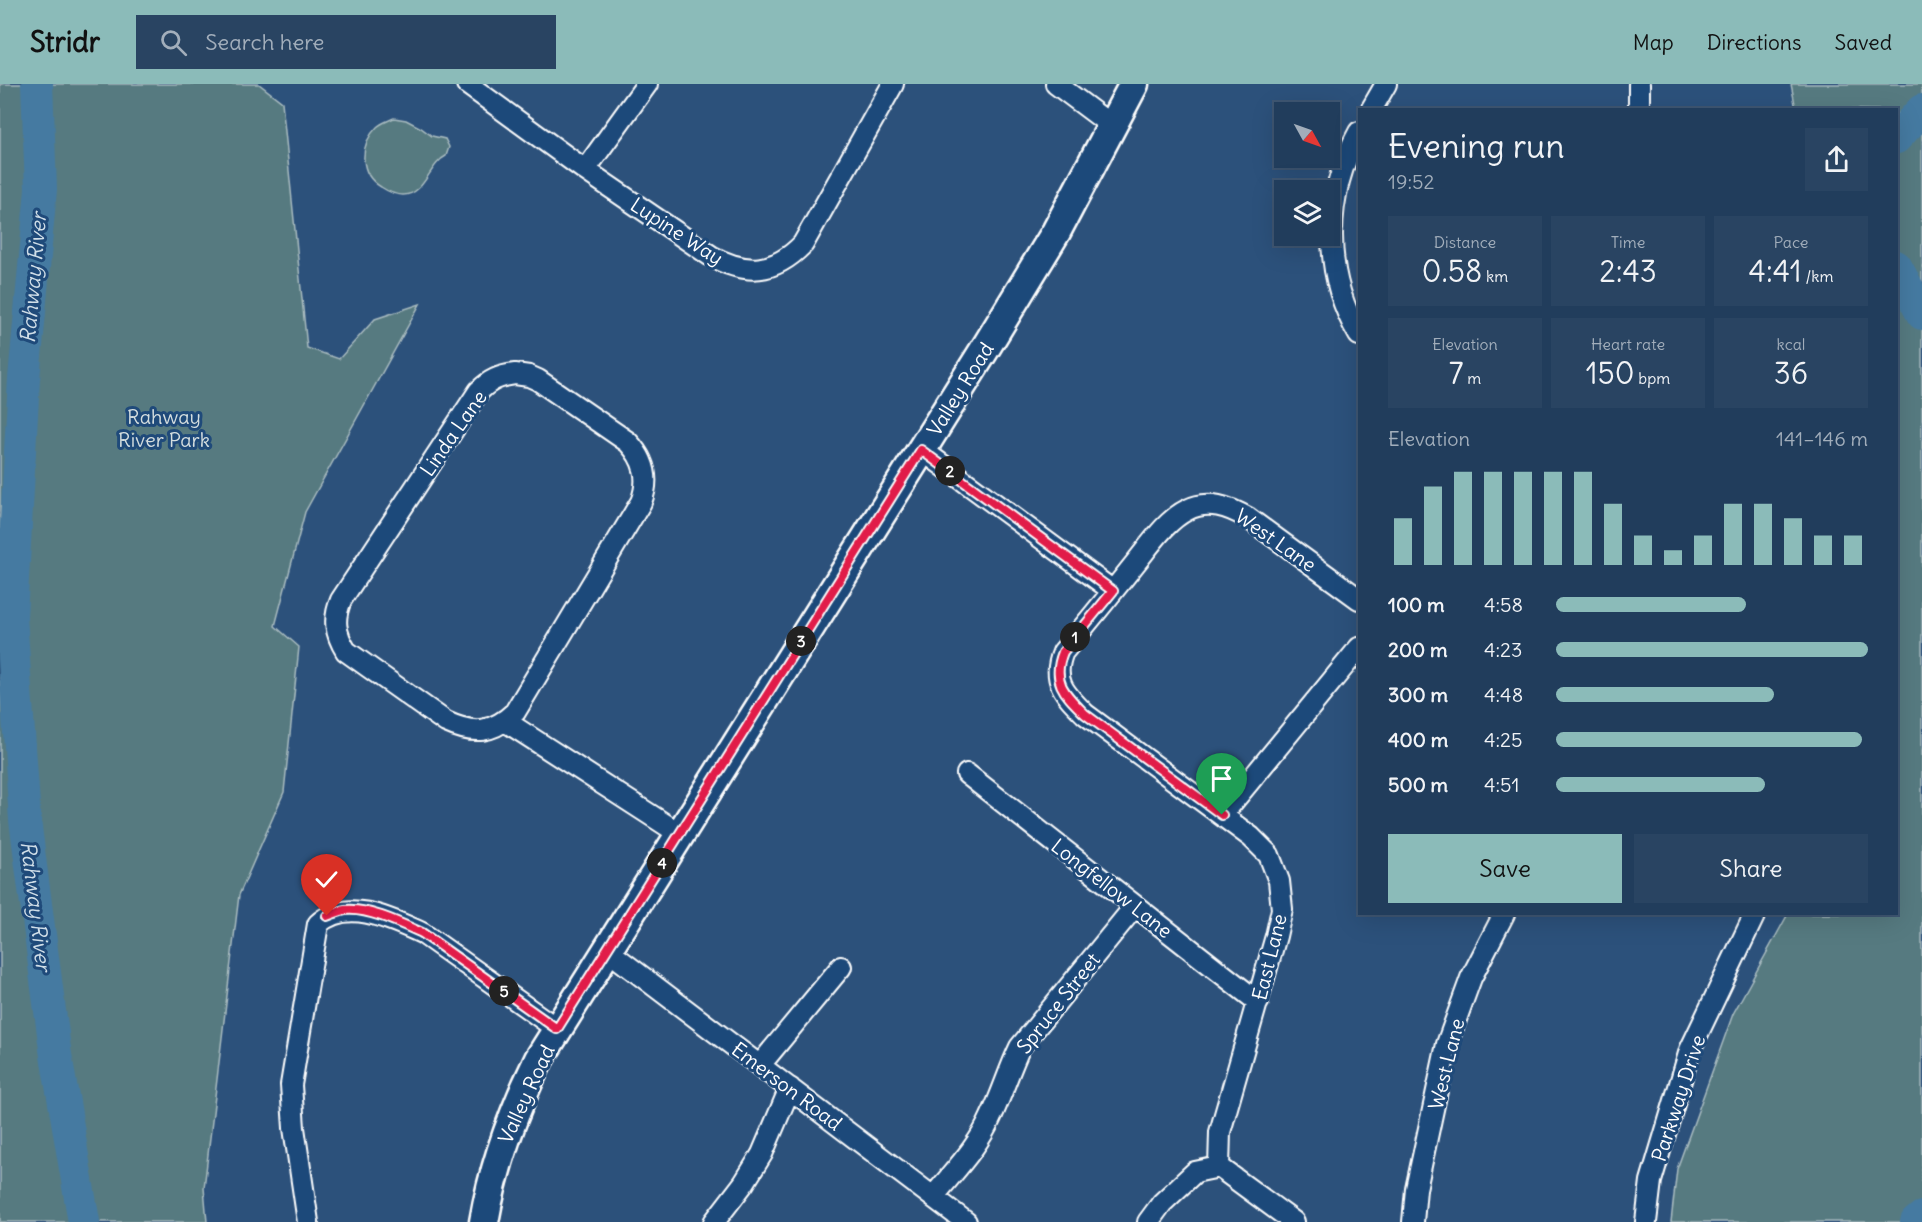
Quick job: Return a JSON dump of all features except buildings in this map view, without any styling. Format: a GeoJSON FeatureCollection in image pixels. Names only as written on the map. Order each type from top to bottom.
{"type":"FeatureCollection","features":[{"type":"Feature","properties":{"kind":"street","name":"Lupine Way"},"geometry":{"type":"LineString","coordinates":[[467,84],[585,170],[711,256],[729,266],[749,269],[770,267],[788,258],[803,244],[893,84]]}},
{"type":"Feature","properties":{"kind":"street"},"geometry":{"type":"LineString","coordinates":[[585,170],[647,84]]}},
{"type":"Feature","properties":{"kind":"street"},"geometry":{"type":"LineString","coordinates":[[1056,84],[1112,126]]}},
{"type":"Feature","properties":{"kind":"street","name":"Valley Road"},"geometry":{"type":"LineString","coordinates":[[484,1222],[500,1150],[517,1104],[539,1059],[1056,232],[1134,84]]}},
{"type":"Feature","properties":{"kind":"street"},"geometry":{"type":"LineString","coordinates":[[1372,108],[1386,84]]}},
{"type":"Feature","properties":{"kind":"street"},"geometry":{"type":"LineString","coordinates":[[1638,84],[1639,108]]}},
{"type":"Feature","properties":{"kind":"street"},"geometry":{"type":"LineString","coordinates":[[1358,134],[1341,172],[1334,201],[1331,233],[1333,262],[1340,293],[1348,317],[1358,333]]}},
{"type":"Feature","properties":{"kind":"street","name":"Linda Lane"},"geometry":{"type":"LineString","coordinates":[[515,374],[538,380],[628,442],[638,454],[645,468],[646,483],[641,502],[515,712],[505,721],[493,728],[477,731],[461,729],[446,722],[346,651],[335,626],[336,612],[341,600],[478,392],[489,382],[501,376],[515,374]]}},
{"type":"Feature","properties":{"kind":"street"},"geometry":{"type":"LineString","coordinates":[[921,450],[1113,591]]}},
{"type":"Feature","properties":{"kind":"street","name":"West Lane"},"geometry":{"type":"LineString","coordinates":[[1113,591],[1163,529],[1187,510],[1214,505],[1232,508],[1248,518],[1358,598]]}},
{"type":"Feature","properties":{"kind":"street","name":"East Lane"},"geometry":{"type":"LineString","coordinates":[[1113,591],[1063,652],[1058,663],[1059,681],[1065,695],[1085,714],[1251,837],[1269,855],[1279,881],[1282,909],[1220,1132],[1219,1167]]}},
{"type":"Feature","properties":{"kind":"street"},"geometry":{"type":"LineString","coordinates":[[1222,815],[1358,649]]}},
{"type":"Feature","properties":{"kind":"street"},"geometry":{"type":"LineString","coordinates":[[505,721],[680,834]]}},
{"type":"Feature","properties":{"kind":"street","name":"Longfellow Lane"},"geometry":{"type":"LineString","coordinates":[[967,774],[1258,1002]]}},
{"type":"Feature","properties":{"kind":"street","name":"Spruce Street"},"geometry":{"type":"LineString","coordinates":[[934,1196],[976,1144],[991,1117],[1006,1074],[1020,1047],[1135,906]]}},
{"type":"Feature","properties":{"kind":"street"},"geometry":{"type":"LineString","coordinates":[[308,1222],[294,1128],[291,1085],[318,924],[327,916],[346,910],[366,913],[398,922],[422,933],[557,1029]]}},
{"type":"Feature","properties":{"kind":"street","name":"West Lane"},"geometry":{"type":"LineString","coordinates":[[1413,1222],[1416,1189],[1447,1044],[1471,978],[1503,915]]}},
{"type":"Feature","properties":{"kind":"street","name":"Parkway Drive"},"geometry":{"type":"LineString","coordinates":[[1646,1222],[1651,1181],[1690,1050],[1755,915]]}},
{"type":"Feature","properties":{"kind":"street","name":"Emerson Road"},"geometry":{"type":"LineString","coordinates":[[607,950],[966,1222]]}},
{"type":"Feature","properties":{"kind":"street"},"geometry":{"type":"LineString","coordinates":[[760,1065],[841,967]]}},
{"type":"Feature","properties":{"kind":"street"},"geometry":{"type":"LineString","coordinates":[[714,1222],[744,1183],[762,1154],[790,1088]]}},
{"type":"Feature","properties":{"kind":"street"},"geometry":{"type":"LineString","coordinates":[[1148,1222],[1162,1203],[1195,1172],[1219,1167],[1294,1222]]}},
{"type":"Feature","properties":{"kind":"green space","name":"Rahway River Park"},"geometry":{"type":"Polygon","coordinates":[[[0,84],[259,84],[282,102],[307,348],[339,359],[375,319],[420,304],[305,512],[275,626],[299,647],[284,792],[239,895],[204,1188],[207,1222],[0,1222],[0,84]]]}},
{"type":"Feature","properties":{"kind":"green space"},"geometry":{"type":"Polygon","coordinates":[[[1791,84],[1922,84],[1922,1222],[1671,1222],[1677,1169],[1733,1014],[1787,915],[1898,915],[1898,108],[1796,108],[1791,84]]]}},
{"type":"Feature","properties":{"kind":"green space"},"geometry":{"type":"Polygon","coordinates":[[[394,118],[406,120],[432,136],[445,139],[449,147],[446,156],[435,165],[422,185],[410,194],[397,194],[381,187],[369,175],[365,167],[365,150],[371,134],[379,126],[394,118]]]}},
{"type":"Feature","properties":{"kind":"waterway","name":"Rahway River"},"geometry":{"type":"LineString","coordinates":[[37,84],[41,189],[24,379],[11,616],[25,820],[55,1049],[84,1222]]}},
{"type":"Feature","properties":{"kind":"waterway","name":"Rahway River"},"geometry":{"type":"LineString","coordinates":[[1898,136],[1922,110]]}},
{"type":"Feature","properties":{"kind":"waterway","name":"Rahway River"},"geometry":{"type":"LineString","coordinates":[[1898,270],[1922,314]]}},
{"type":"Feature","properties":{"kind":"waterway","name":"Rahway River"},"geometry":{"type":"LineString","coordinates":[[1916,1222],[1922,1217]]}},
{"type":"Feature","properties":{"kind":"route"},"geometry":{"type":"LineString","coordinates":[[327,916],[346,910],[366,913],[398,922],[422,933],[557,1029],[921,450],[1113,591],[1063,652],[1058,663],[1059,681],[1065,695],[1085,714],[1222,815]]}}]}
